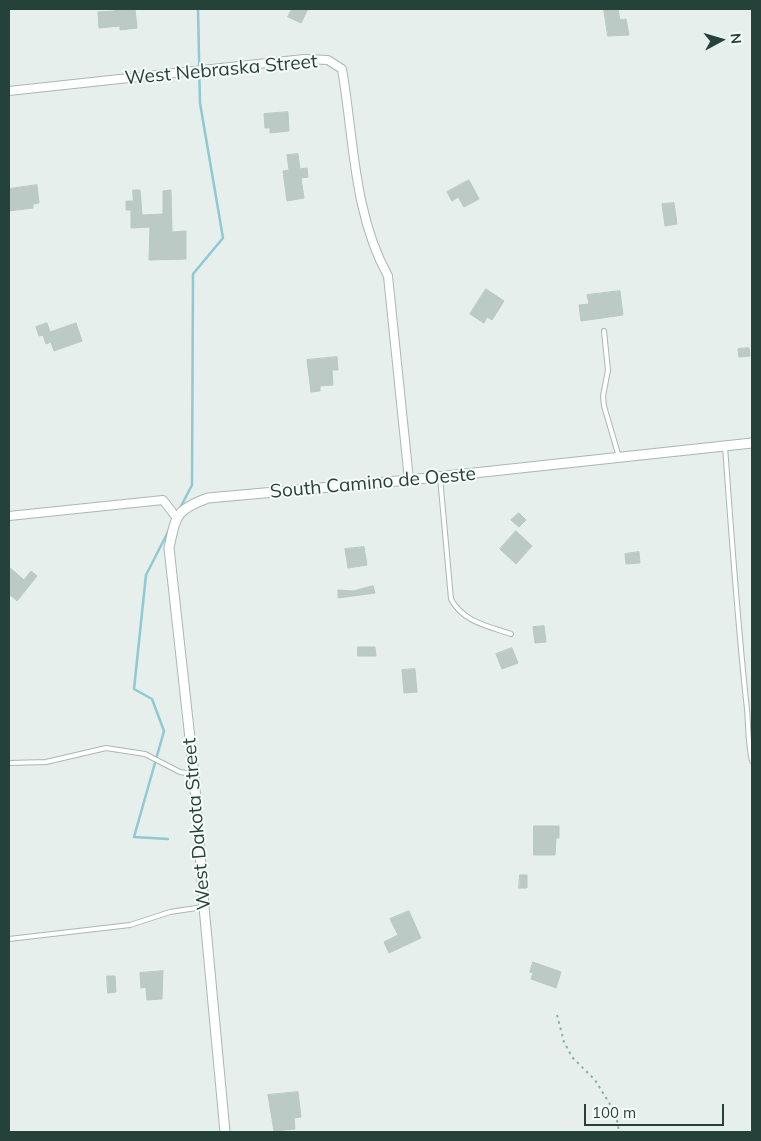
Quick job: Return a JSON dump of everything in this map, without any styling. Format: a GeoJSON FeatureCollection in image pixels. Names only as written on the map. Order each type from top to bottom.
{"type":"FeatureCollection","features":[{"type":"Feature","properties":{"kind":"street","name":"West Nebraska Street"},"geometry":{"type":"LineString","coordinates":[[9,92],[304,59],[328,60],[342,69],[350,116],[351,151],[375,254],[388,276],[409,480]]}},
{"type":"Feature","properties":{"kind":"street","name":"South Camino de Oeste"},"geometry":{"type":"LineString","coordinates":[[176,517],[188,505],[208,498],[440,477],[752,443]]}},
{"type":"Feature","properties":{"kind":"street"},"geometry":{"type":"LineString","coordinates":[[9,516],[163,500],[176,517]]}},
{"type":"Feature","properties":{"kind":"street","name":"West Dakota Street"},"geometry":{"type":"LineString","coordinates":[[176,517],[169,548],[194,775],[225,1132]]}},
{"type":"Feature","properties":{"kind":"lane"},"geometry":{"type":"LineString","coordinates":[[604,331],[608,370],[603,396],[604,406],[619,457]]}},
{"type":"Feature","properties":{"kind":"lane"},"geometry":{"type":"LineString","coordinates":[[725,446],[740,658],[746,702],[747,737],[752,761]]}},
{"type":"Feature","properties":{"kind":"lane"},"geometry":{"type":"LineString","coordinates":[[440,477],[451,599],[460,613],[467,618],[511,634]]}},
{"type":"Feature","properties":{"kind":"lane"},"geometry":{"type":"LineString","coordinates":[[9,763],[46,762],[106,748],[145,754],[180,772],[194,775]]}},
{"type":"Feature","properties":{"kind":"lane"},"geometry":{"type":"LineString","coordinates":[[9,938],[130,925],[170,912],[204,907]]}},
{"type":"Feature","properties":{"kind":"path"},"geometry":{"type":"LineString","coordinates":[[557,1015],[564,1042],[572,1057],[594,1080],[616,1114],[619,1132]]}},
{"type":"Feature","properties":{"kind":"building"},"geometry":{"type":"Polygon","coordinates":[[[115,9],[135,9],[137,28],[120,30],[120,26],[99,28],[98,12],[115,11],[115,9]]]}},
{"type":"Feature","properties":{"kind":"building"},"geometry":{"type":"Polygon","coordinates":[[[292,9],[308,9],[301,23],[288,17],[292,9]]]}},
{"type":"Feature","properties":{"kind":"building"},"geometry":{"type":"Polygon","coordinates":[[[604,9],[618,9],[620,20],[626,19],[629,35],[608,36],[604,9]]]}},
{"type":"Feature","properties":{"kind":"building"},"geometry":{"type":"Polygon","coordinates":[[[288,112],[289,131],[270,133],[270,128],[265,128],[264,114],[288,112]]]}},
{"type":"Feature","properties":{"kind":"building"},"geometry":{"type":"Polygon","coordinates":[[[298,154],[300,169],[307,168],[308,177],[301,178],[304,198],[287,201],[283,171],[289,170],[287,155],[298,154]]]}},
{"type":"Feature","properties":{"kind":"building"},"geometry":{"type":"Polygon","coordinates":[[[469,180],[479,199],[464,207],[458,197],[452,201],[447,192],[469,180]]]}},
{"type":"Feature","properties":{"kind":"building"},"geometry":{"type":"Polygon","coordinates":[[[37,185],[39,203],[33,204],[33,208],[9,211],[9,189],[37,185]]]}},
{"type":"Feature","properties":{"kind":"building"},"geometry":{"type":"Polygon","coordinates":[[[133,190],[140,190],[142,215],[163,214],[163,191],[171,190],[172,232],[186,231],[186,259],[149,260],[150,227],[131,228],[131,210],[126,210],[126,201],[133,201],[133,190]]]}},
{"type":"Feature","properties":{"kind":"building"},"geometry":{"type":"Polygon","coordinates":[[[674,203],[677,224],[665,226],[662,204],[674,203]]]}},
{"type":"Feature","properties":{"kind":"building"},"geometry":{"type":"Polygon","coordinates":[[[486,289],[504,301],[492,320],[487,317],[484,323],[470,314],[486,289]]]}},
{"type":"Feature","properties":{"kind":"building"},"geometry":{"type":"Polygon","coordinates":[[[620,291],[623,315],[581,321],[579,305],[589,304],[587,295],[620,291]]]}},
{"type":"Feature","properties":{"kind":"building"},"geometry":{"type":"Polygon","coordinates":[[[47,323],[50,332],[76,323],[82,341],[54,351],[51,342],[46,344],[43,335],[39,336],[36,327],[47,323]]]}},
{"type":"Feature","properties":{"kind":"building"},"geometry":{"type":"Polygon","coordinates":[[[749,348],[750,356],[739,357],[738,349],[749,348]]]}},
{"type":"Feature","properties":{"kind":"building"},"geometry":{"type":"Polygon","coordinates":[[[337,357],[338,370],[332,370],[333,385],[320,386],[320,391],[311,392],[307,360],[337,357]]]}},
{"type":"Feature","properties":{"kind":"building"},"geometry":{"type":"Polygon","coordinates":[[[519,513],[526,520],[519,527],[511,520],[519,513]]]}},
{"type":"Feature","properties":{"kind":"building"},"geometry":{"type":"Polygon","coordinates":[[[516,531],[532,546],[516,564],[500,549],[516,531]]]}},
{"type":"Feature","properties":{"kind":"building"},"geometry":{"type":"Polygon","coordinates":[[[364,547],[367,565],[348,568],[345,549],[364,547]]]}},
{"type":"Feature","properties":{"kind":"building"},"geometry":{"type":"Polygon","coordinates":[[[639,552],[640,563],[626,564],[625,554],[639,552]]]}},
{"type":"Feature","properties":{"kind":"building"},"geometry":{"type":"Polygon","coordinates":[[[9,567],[24,580],[31,571],[37,576],[17,601],[9,594],[9,567]]]}},
{"type":"Feature","properties":{"kind":"building"},"geometry":{"type":"Polygon","coordinates":[[[373,586],[375,593],[338,598],[338,590],[353,591],[373,586]]]}},
{"type":"Feature","properties":{"kind":"building"},"geometry":{"type":"Polygon","coordinates":[[[544,626],[546,642],[535,643],[533,627],[544,626]]]}},
{"type":"Feature","properties":{"kind":"building"},"geometry":{"type":"Polygon","coordinates":[[[358,647],[375,647],[376,656],[358,656],[358,647]]]}},
{"type":"Feature","properties":{"kind":"building"},"geometry":{"type":"Polygon","coordinates":[[[512,648],[518,663],[502,669],[496,654],[512,648]]]}},
{"type":"Feature","properties":{"kind":"building"},"geometry":{"type":"Polygon","coordinates":[[[415,669],[417,692],[404,693],[402,670],[415,669]]]}},
{"type":"Feature","properties":{"kind":"building"},"geometry":{"type":"Polygon","coordinates":[[[534,826],[559,826],[559,838],[556,838],[555,855],[534,855],[534,826]]]}},
{"type":"Feature","properties":{"kind":"building"},"geometry":{"type":"Polygon","coordinates":[[[520,875],[527,875],[527,888],[519,888],[520,875]]]}},
{"type":"Feature","properties":{"kind":"building"},"geometry":{"type":"Polygon","coordinates":[[[409,911],[421,938],[389,953],[384,942],[398,935],[390,919],[409,911]]]}},
{"type":"Feature","properties":{"kind":"building"},"geometry":{"type":"Polygon","coordinates":[[[533,962],[561,972],[556,988],[531,979],[533,973],[530,972],[533,962]]]}},
{"type":"Feature","properties":{"kind":"building"},"geometry":{"type":"Polygon","coordinates":[[[163,971],[162,999],[147,1000],[146,987],[141,988],[140,973],[163,971]]]}},
{"type":"Feature","properties":{"kind":"building"},"geometry":{"type":"Polygon","coordinates":[[[107,976],[115,976],[116,992],[108,993],[107,976]]]}},
{"type":"Feature","properties":{"kind":"building"},"geometry":{"type":"Polygon","coordinates":[[[298,1092],[301,1117],[294,1118],[295,1129],[274,1131],[268,1095],[298,1092]]]}},
{"type":"Feature","properties":{"kind":"waterway"},"geometry":{"type":"LineString","coordinates":[[179,510],[192,485],[193,274],[223,238],[200,103],[198,9]]}},
{"type":"Feature","properties":{"kind":"waterway"},"geometry":{"type":"LineString","coordinates":[[168,839],[134,837],[164,731],[152,699],[134,689],[146,575],[170,528]]}}]}
